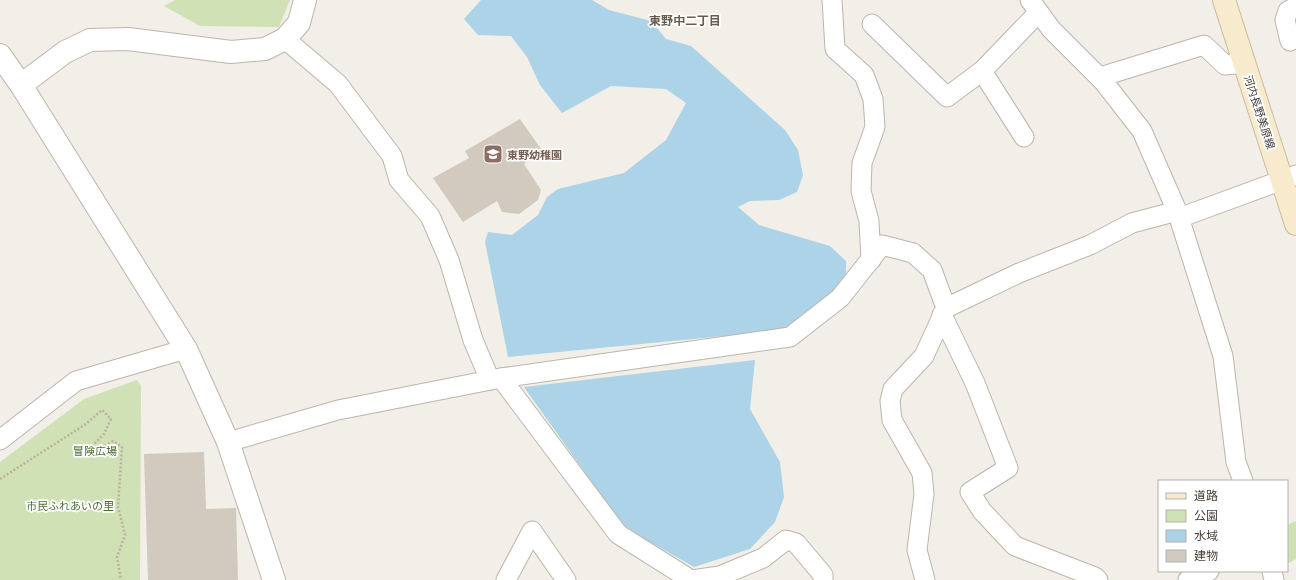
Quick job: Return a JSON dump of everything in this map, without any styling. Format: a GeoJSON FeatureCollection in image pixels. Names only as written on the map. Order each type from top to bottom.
{"type":"FeatureCollection","features":[{"type":"Feature","properties":{"kind":"main road","name":"河内長野美原線"},"geometry":{"type":"LineString","coordinates":[[1224,0],[1244,63],[1289,177],[1296,224]]}},
{"type":"Feature","properties":{"kind":"street"},"geometry":{"type":"LineString","coordinates":[[21,85],[65,52],[90,40],[128,39],[231,52],[265,49],[285,39],[299,23],[306,0]]}},
{"type":"Feature","properties":{"kind":"street"},"geometry":{"type":"LineString","coordinates":[[832,0],[834,49],[864,75],[873,98],[875,127],[862,163],[862,191],[869,220],[871,260]]}},
{"type":"Feature","properties":{"kind":"street"},"geometry":{"type":"LineString","coordinates":[[872,24],[947,97],[982,71],[1034,7],[1051,30],[1100,77],[1142,131],[1178,214],[1222,356],[1236,462],[1243,480]]}},
{"type":"Feature","properties":{"kind":"street"},"geometry":{"type":"LineString","coordinates":[[1290,42],[1285,20],[1288,11],[1296,7]]}},
{"type":"Feature","properties":{"kind":"street"},"geometry":{"type":"LineString","coordinates":[[285,39],[338,84],[392,156],[399,180],[430,216],[450,260],[473,340],[496,379],[618,534],[692,580],[720,576],[763,558],[786,540],[796,543],[823,576],[824,580]]}},
{"type":"Feature","properties":{"kind":"street"},"geometry":{"type":"LineString","coordinates":[[1100,77],[1204,45],[1225,64],[1244,63]]}},
{"type":"Feature","properties":{"kind":"street"},"geometry":{"type":"LineString","coordinates":[[0,55],[21,85],[186,349],[228,442],[274,580]]}},
{"type":"Feature","properties":{"kind":"street"},"geometry":{"type":"LineString","coordinates":[[982,71],[1024,138]]}},
{"type":"Feature","properties":{"kind":"street"},"geometry":{"type":"LineString","coordinates":[[925,580],[917,550],[924,494],[922,473],[892,420],[890,401],[894,389],[924,356],[944,311],[1019,273],[1090,245],[1132,223],[1178,214],[1289,177]]}},
{"type":"Feature","properties":{"kind":"street"},"geometry":{"type":"LineString","coordinates":[[228,442],[338,410],[496,379],[790,337],[840,298],[882,245],[913,253],[932,270],[944,311],[975,383],[1008,468],[970,492],[982,511],[1015,546],[1095,577],[1098,580]]}},
{"type":"Feature","properties":{"kind":"street"},"geometry":{"type":"LineString","coordinates":[[0,440],[76,381],[186,349]]}},
{"type":"Feature","properties":{"kind":"street"},"geometry":{"type":"LineString","coordinates":[[506,580],[532,531],[566,580]]}},
{"type":"Feature","properties":{"kind":"street"},"geometry":{"type":"LineString","coordinates":[[1188,580],[1207,572]]}},
{"type":"Feature","properties":{"kind":"path"},"geometry":{"type":"LineString","coordinates":[[0,479],[86,424],[102,410],[111,419],[104,434],[90,448],[100,449],[113,441],[122,447],[118,507],[124,535],[117,557],[121,580]]}},
{"type":"Feature","properties":{"kind":"green space"},"geometry":{"type":"Polygon","coordinates":[[[175,0],[290,0],[279,27],[200,26],[164,6],[175,0]]]}},
{"type":"Feature","properties":{"kind":"green space","name":"市民ふれあいの里"},"geometry":{"type":"Polygon","coordinates":[[[137,380],[141,386],[140,580],[0,580],[0,462],[84,399],[137,380]]]}},
{"type":"Feature","properties":{"kind":"green space"},"geometry":{"type":"Polygon","coordinates":[[[1296,521],[1296,559],[1288,563],[1288,525],[1296,521]]]}},
{"type":"Feature","properties":{"kind":"water"},"geometry":{"type":"Polygon","coordinates":[[[481,0],[592,0],[609,10],[651,21],[666,39],[691,46],[785,130],[798,150],[803,175],[797,192],[779,200],[750,201],[738,207],[759,225],[830,246],[846,261],[846,280],[831,298],[785,330],[508,357],[485,242],[488,232],[512,235],[538,215],[547,197],[558,189],[624,173],[666,140],[686,103],[666,89],[611,86],[562,113],[540,85],[527,57],[511,36],[478,35],[464,19],[481,0]]]}},
{"type":"Feature","properties":{"kind":"water"},"geometry":{"type":"Polygon","coordinates":[[[755,360],[750,409],[780,462],[784,497],[775,522],[750,549],[694,567],[645,539],[621,523],[524,387],[755,360]]]}},
{"type":"Feature","properties":{"kind":"building","name":"東野幼稚園"},"geometry":{"type":"Polygon","coordinates":[[[520,119],[541,149],[524,164],[541,190],[538,200],[519,214],[502,212],[497,201],[463,222],[433,178],[469,158],[465,151],[520,119]]]}},
{"type":"Feature","properties":{"kind":"building"},"geometry":{"type":"Polygon","coordinates":[[[204,452],[206,509],[236,508],[238,580],[148,580],[144,454],[204,452]]]}},
{"type":"Feature","properties":{"kind":"place","name":"東野幼稚園"},"geometry":{"type":"Point","coordinates":[493,154]}},
{"type":"Feature","properties":{"kind":"district","name":"東野中二丁目"},"geometry":{"type":"Point","coordinates":[685,20]}},
{"type":"Feature","properties":{"kind":"park label","name":"冒険広場"},"geometry":{"type":"Point","coordinates":[95,450]}}]}
